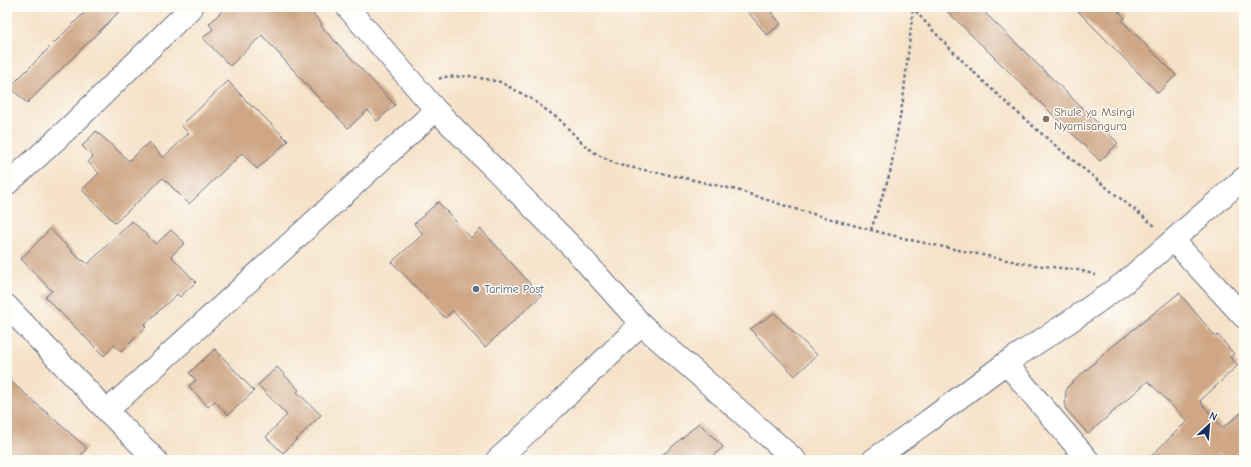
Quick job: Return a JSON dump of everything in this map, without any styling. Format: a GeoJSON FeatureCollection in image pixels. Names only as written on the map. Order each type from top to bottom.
{"type":"FeatureCollection","features":[{"type":"Feature","properties":{"kind":"street"},"geometry":{"type":"LineString","coordinates":[[7,184],[85,112],[192,7]]}},
{"type":"Feature","properties":{"kind":"street"},"geometry":{"type":"LineString","coordinates":[[347,7],[436,110],[574,249],[641,324],[795,460]]}},
{"type":"Feature","properties":{"kind":"street"},"geometry":{"type":"LineString","coordinates":[[107,411],[436,110]]}},
{"type":"Feature","properties":{"kind":"street"},"geometry":{"type":"LineString","coordinates":[[873,460],[928,421],[1006,362],[1072,320],[1124,283],[1244,178]]}},
{"type":"Feature","properties":{"kind":"street"},"geometry":{"type":"LineString","coordinates":[[1173,240],[1244,317]]}},
{"type":"Feature","properties":{"kind":"street"},"geometry":{"type":"LineString","coordinates":[[7,306],[156,460]]}},
{"type":"Feature","properties":{"kind":"street"},"geometry":{"type":"LineString","coordinates":[[498,460],[641,324]]}},
{"type":"Feature","properties":{"kind":"street"},"geometry":{"type":"LineString","coordinates":[[1006,362],[1088,460]]}},
{"type":"Feature","properties":{"kind":"path"},"geometry":{"type":"LineString","coordinates":[[871,230],[890,173],[903,100],[912,8]]}},
{"type":"Feature","properties":{"kind":"path"},"geometry":{"type":"LineString","coordinates":[[912,8],[987,86],[1096,179],[1173,240]]}},
{"type":"Feature","properties":{"kind":"path"},"geometry":{"type":"LineString","coordinates":[[416,86],[443,77],[470,76],[500,82],[530,98],[560,120],[583,144],[598,155],[619,165],[737,190],[795,209],[915,241],[1026,264],[1079,270],[1124,283]]}},
{"type":"Feature","properties":{"kind":"building"},"geometry":{"type":"Polygon","coordinates":[[[90,7],[124,7],[27,103],[10,87],[90,7]]]}},
{"type":"Feature","properties":{"kind":"building"},"geometry":{"type":"Polygon","coordinates":[[[226,7],[307,7],[322,24],[321,26],[395,105],[377,121],[368,110],[348,128],[322,102],[262,35],[230,66],[203,38],[213,29],[209,24],[226,7]]]}},
{"type":"Feature","properties":{"kind":"building"},"geometry":{"type":"Polygon","coordinates":[[[744,7],[767,7],[781,24],[767,35],[744,7]]]}},
{"type":"Feature","properties":{"kind":"building"},"geometry":{"type":"Polygon","coordinates":[[[943,7],[979,7],[1118,143],[1100,161],[943,7]]]}},
{"type":"Feature","properties":{"kind":"building"},"geometry":{"type":"Polygon","coordinates":[[[1074,7],[1114,7],[1125,18],[1122,21],[1176,75],[1158,93],[1074,7]]]}},
{"type":"Feature","properties":{"kind":"building"},"geometry":{"type":"Polygon","coordinates":[[[228,81],[252,107],[253,106],[288,141],[257,169],[242,153],[189,204],[163,178],[115,223],[82,190],[99,173],[88,162],[93,157],[82,146],[96,131],[129,161],[149,142],[163,158],[189,133],[181,126],[228,81]]]}},
{"type":"Feature","properties":{"kind":"building","name":"Tarime Post"},"geometry":{"type":"Polygon","coordinates":[[[438,202],[471,238],[481,229],[541,296],[485,347],[453,311],[445,318],[392,262],[423,234],[414,224],[438,202]]]}},
{"type":"Feature","properties":{"kind":"building"},"geometry":{"type":"Polygon","coordinates":[[[132,221],[156,244],[171,230],[185,243],[171,256],[196,282],[180,297],[177,294],[144,325],[146,327],[121,352],[114,345],[104,356],[45,297],[52,291],[21,259],[50,229],[82,261],[83,260],[88,264],[132,221]]]}},
{"type":"Feature","properties":{"kind":"building"},"geometry":{"type":"Polygon","coordinates":[[[1179,293],[1216,337],[1218,335],[1234,354],[1230,357],[1238,365],[1200,401],[1222,428],[1244,411],[1244,460],[1225,460],[1219,453],[1210,460],[1147,460],[1187,421],[1148,381],[1088,434],[1065,408],[1066,388],[1113,346],[1179,293]]]}},
{"type":"Feature","properties":{"kind":"building"},"geometry":{"type":"Polygon","coordinates":[[[774,313],[817,355],[795,376],[750,329],[774,313]]]}},
{"type":"Feature","properties":{"kind":"building"},"geometry":{"type":"Polygon","coordinates":[[[215,349],[254,391],[228,415],[215,401],[208,407],[189,386],[196,380],[189,373],[215,349]]]}},
{"type":"Feature","properties":{"kind":"building"},"geometry":{"type":"Polygon","coordinates":[[[277,367],[299,390],[297,392],[321,415],[283,453],[266,437],[287,415],[258,385],[277,367]]]}},
{"type":"Feature","properties":{"kind":"building"},"geometry":{"type":"Polygon","coordinates":[[[7,378],[87,448],[77,460],[7,460],[7,378]]]}},
{"type":"Feature","properties":{"kind":"building"},"geometry":{"type":"Polygon","coordinates":[[[699,423],[723,447],[709,460],[657,460],[699,423]]]}},
{"type":"Feature","properties":{"kind":"place","name":"Shule ya Msingi Nyamisangura"},"geometry":{"type":"Point","coordinates":[1046,119]}},
{"type":"Feature","properties":{"kind":"place","name":"Tarime Post"},"geometry":{"type":"Point","coordinates":[476,289]}}]}
